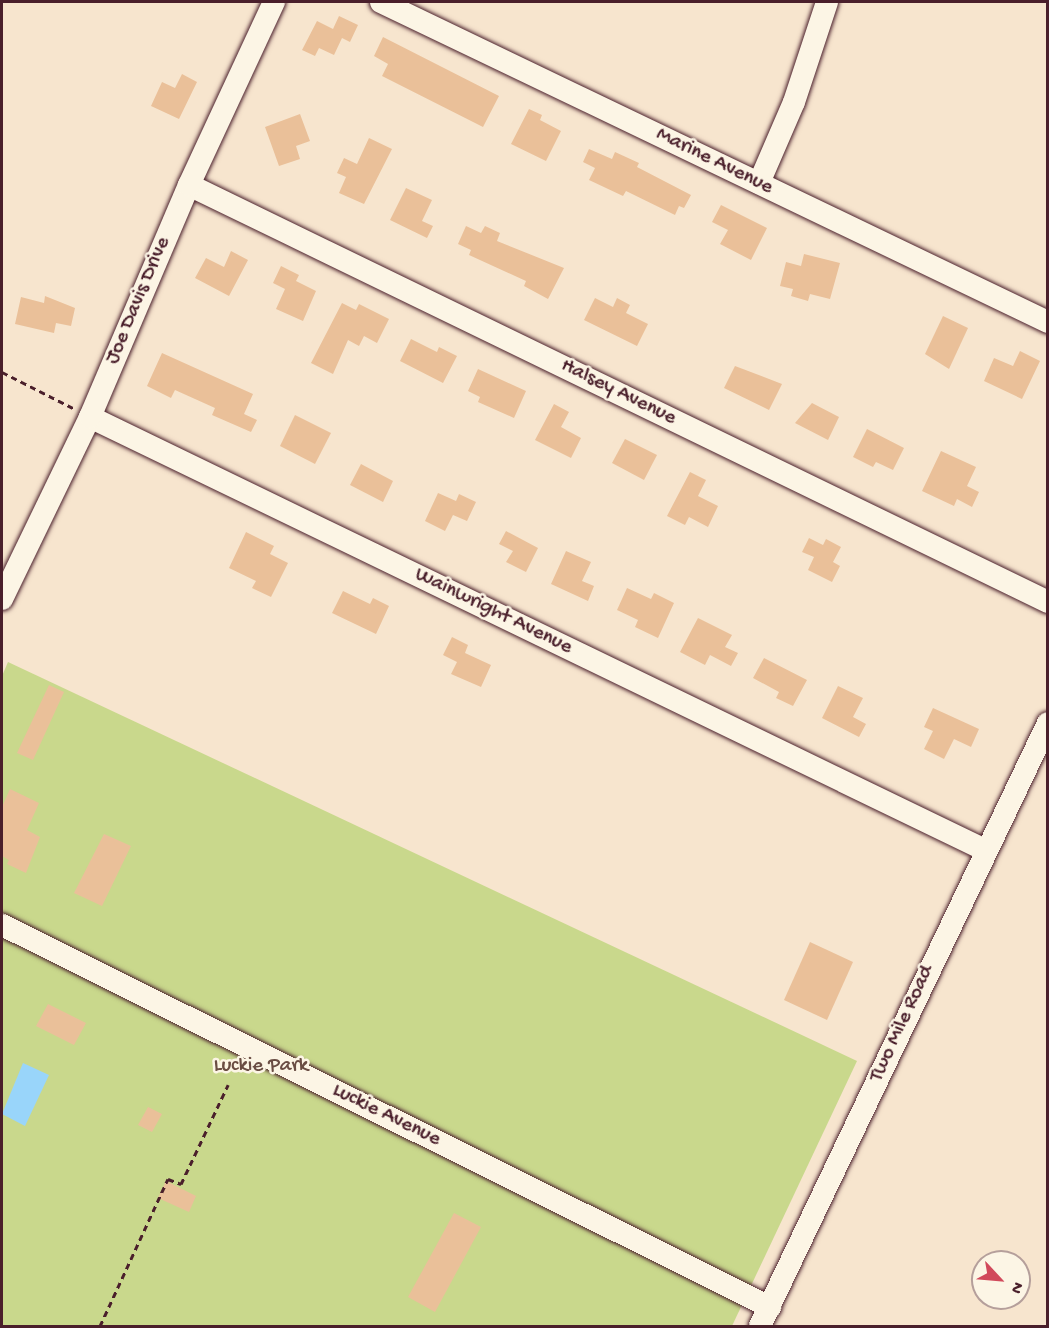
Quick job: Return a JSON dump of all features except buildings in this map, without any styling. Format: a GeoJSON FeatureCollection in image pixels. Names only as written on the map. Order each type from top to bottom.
{"type":"FeatureCollection","features":[{"type":"Feature","properties":{"kind":"street","name":"Joe Davis Drive"},"geometry":{"type":"LineString","coordinates":[[2,599],[90,417],[189,184],[274,2]]}},
{"type":"Feature","properties":{"kind":"street","name":"Marine Avenue"},"geometry":{"type":"LineString","coordinates":[[381,2],[1047,322]]}},
{"type":"Feature","properties":{"kind":"street"},"geometry":{"type":"LineString","coordinates":[[759,183],[794,102],[827,2]]}},
{"type":"Feature","properties":{"kind":"street","name":"Halsey Avenue"},"geometry":{"type":"LineString","coordinates":[[189,184],[1047,602]]}},
{"type":"Feature","properties":{"kind":"street","name":"Wainwright Avenue"},"geometry":{"type":"LineString","coordinates":[[90,417],[985,850]]}},
{"type":"Feature","properties":{"kind":"street","name":"Two Mile Road"},"geometry":{"type":"LineString","coordinates":[[765,1317],[1047,723]]}},
{"type":"Feature","properties":{"kind":"street","name":"Luckie Avenue"},"geometry":{"type":"LineString","coordinates":[[2,926],[765,1317]]}},
{"type":"Feature","properties":{"kind":"path"},"geometry":{"type":"LineString","coordinates":[[2,372],[90,417]]}},
{"type":"Feature","properties":{"kind":"path"},"geometry":{"type":"LineString","coordinates":[[100,1326],[168,1179],[181,1184],[228,1085]]}},
{"type":"Feature","properties":{"kind":"green space","name":"Luckie Park"},"geometry":{"type":"Polygon","coordinates":[[[8,662],[857,1061],[732,1326],[2,1326],[2,676],[8,662]]]}},
{"type":"Feature","properties":{"kind":"water"},"geometry":{"type":"Polygon","coordinates":[[[23,1063],[49,1075],[25,1126],[2,1114],[23,1063]]]}}]}
